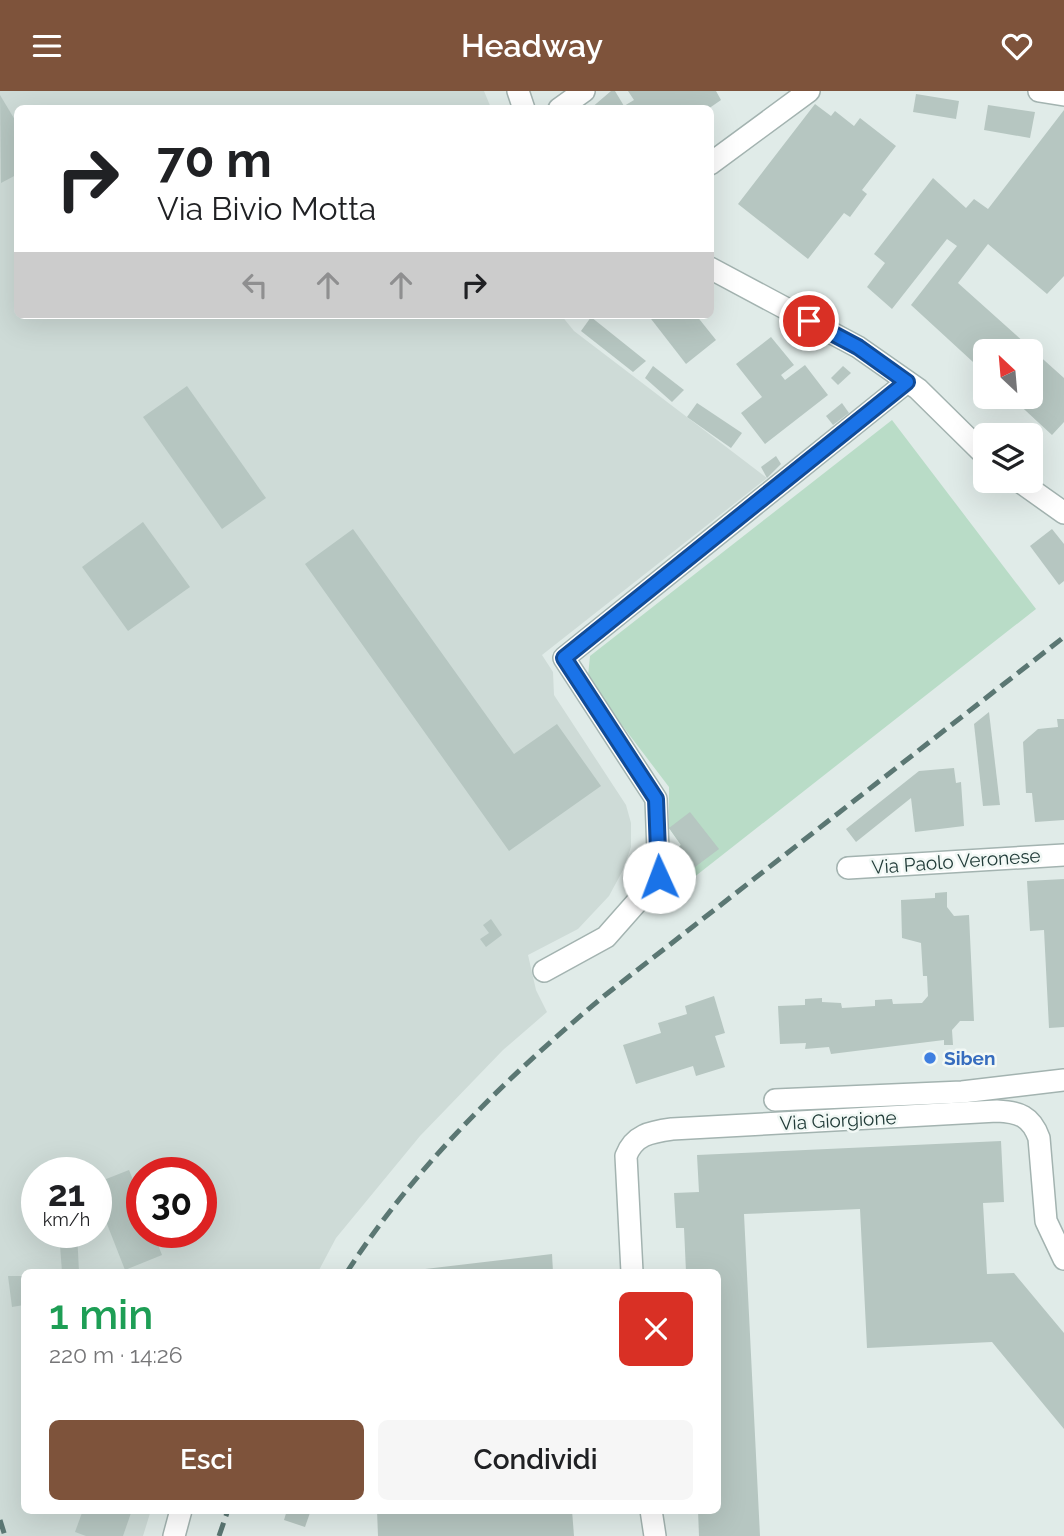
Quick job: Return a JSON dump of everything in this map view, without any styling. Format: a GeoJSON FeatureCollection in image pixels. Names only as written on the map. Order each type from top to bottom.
{"type":"FeatureCollection","features":[{"type":"Feature","properties":{"kind":"street"},"geometry":{"type":"LineString","coordinates":[[565,105],[584,91]]}},
{"type":"Feature","properties":{"kind":"street"},"geometry":{"type":"LineString","coordinates":[[714,161],[809,91]]}},
{"type":"Feature","properties":{"kind":"street"},"geometry":{"type":"LineString","coordinates":[[1039,91],[1064,95]]}},
{"type":"Feature","properties":{"kind":"street"},"geometry":{"type":"LineString","coordinates":[[714,270],[858,347],[907,382],[973,444]]}},
{"type":"Feature","properties":{"kind":"street"},"geometry":{"type":"LineString","coordinates":[[544,971],[606,937],[659,877],[656,799],[564,658],[907,382]]}},
{"type":"Feature","properties":{"kind":"street"},"geometry":{"type":"LineString","coordinates":[[1036,493],[1064,513]]}},
{"type":"Feature","properties":{"kind":"street","name":"Via Paolo Veronese"},"geometry":{"type":"LineString","coordinates":[[848,868],[1064,855]]}},
{"type":"Feature","properties":{"kind":"street"},"geometry":{"type":"LineString","coordinates":[[775,1100],[962,1091],[1064,1080]]}},
{"type":"Feature","properties":{"kind":"street","name":"Via Giorgione"},"geometry":{"type":"LineString","coordinates":[[632,1269],[626,1156],[630,1146],[640,1136],[672,1129],[997,1111],[1014,1111],[1034,1125],[1039,1138],[1046,1221],[1064,1259]]}},
{"type":"Feature","properties":{"kind":"street"},"geometry":{"type":"LineString","coordinates":[[174,1536],[180,1514]]}},
{"type":"Feature","properties":{"kind":"street"},"geometry":{"type":"LineString","coordinates":[[652,1514],[655,1536]]}},
{"type":"Feature","properties":{"kind":"shaded area"},"geometry":{"type":"Polygon","coordinates":[[[0,91],[484,91],[490,105],[14,105],[14,319],[564,319],[574,331],[767,478],[542,655],[553,672],[554,695],[626,805],[631,823],[631,847],[623,870],[609,896],[578,929],[528,955],[536,990],[547,1012],[503,1050],[420,1136],[336,1238],[320,1269],[21,1269],[21,1514],[150,1514],[143,1536],[0,1536],[0,91]]]}},
{"type":"Feature","properties":{"kind":"green space"},"geometry":{"type":"Polygon","coordinates":[[[892,420],[1036,609],[693,878],[671,853],[681,845],[669,828],[669,787],[596,691],[588,676],[590,656],[892,420]]]}},
{"type":"Feature","properties":{"kind":"building"},"geometry":{"type":"Polygon","coordinates":[[[611,91],[615,91],[623,105],[595,105],[611,91]]]}},
{"type":"Feature","properties":{"kind":"building"},"geometry":{"type":"Polygon","coordinates":[[[628,91],[716,91],[721,100],[714,105],[626,105],[634,100],[628,91]]]}},
{"type":"Feature","properties":{"kind":"building"},"geometry":{"type":"Polygon","coordinates":[[[916,94],[959,101],[956,119],[913,112],[916,94]]]}},
{"type":"Feature","properties":{"kind":"building"},"geometry":{"type":"Polygon","coordinates":[[[0,95],[14,118],[14,176],[1,183],[0,95]]]}},
{"type":"Feature","properties":{"kind":"building"},"geometry":{"type":"Polygon","coordinates":[[[815,104],[831,116],[835,111],[854,126],[860,118],[896,146],[862,190],[867,194],[850,217],[844,213],[808,259],[738,204],[815,104]]]}},
{"type":"Feature","properties":{"kind":"building"},"geometry":{"type":"Polygon","coordinates":[[[988,105],[1035,112],[1030,138],[984,130],[988,105]]]}},
{"type":"Feature","properties":{"kind":"building"},"geometry":{"type":"Polygon","coordinates":[[[1064,110],[1064,276],[1047,294],[988,244],[958,283],[1020,339],[973,339],[973,362],[911,305],[957,246],[947,239],[892,309],[867,287],[885,263],[874,254],[933,178],[966,208],[974,199],[988,209],[1064,110]]]}},
{"type":"Feature","properties":{"kind":"building"},"geometry":{"type":"Polygon","coordinates":[[[590,319],[594,319],[646,361],[633,372],[581,331],[590,319]]]}},
{"type":"Feature","properties":{"kind":"building"},"geometry":{"type":"Polygon","coordinates":[[[651,319],[699,319],[716,340],[686,364],[651,319]]]}},
{"type":"Feature","properties":{"kind":"building"},"geometry":{"type":"Polygon","coordinates":[[[771,337],[794,365],[781,375],[785,380],[805,365],[828,395],[765,444],[741,413],[762,397],[736,364],[771,337]]]}},
{"type":"Feature","properties":{"kind":"building"},"geometry":{"type":"Polygon","coordinates":[[[1043,359],[1064,378],[1064,422],[1052,435],[1043,427],[1043,423],[1039,423],[1024,409],[1043,409],[1043,359]]]}},
{"type":"Feature","properties":{"kind":"building"},"geometry":{"type":"Polygon","coordinates":[[[653,366],[684,390],[672,402],[645,378],[653,366]]]}},
{"type":"Feature","properties":{"kind":"building"},"geometry":{"type":"Polygon","coordinates":[[[843,366],[851,373],[838,385],[831,378],[843,366]]]}},
{"type":"Feature","properties":{"kind":"building"},"geometry":{"type":"Polygon","coordinates":[[[187,386],[266,498],[222,529],[143,417],[187,386]]]}},
{"type":"Feature","properties":{"kind":"building"},"geometry":{"type":"Polygon","coordinates":[[[697,403],[742,433],[731,448],[687,417],[697,403]]]}},
{"type":"Feature","properties":{"kind":"building"},"geometry":{"type":"Polygon","coordinates":[[[842,403],[849,413],[833,425],[826,416],[842,403]]]}},
{"type":"Feature","properties":{"kind":"building"},"geometry":{"type":"Polygon","coordinates":[[[776,456],[781,464],[767,478],[761,467],[776,456]]]}},
{"type":"Feature","properties":{"kind":"building"},"geometry":{"type":"Polygon","coordinates":[[[143,522],[190,587],[128,631],[82,567],[143,522]]]}},
{"type":"Feature","properties":{"kind":"building"},"geometry":{"type":"Polygon","coordinates":[[[353,529],[514,754],[557,724],[601,786],[509,851],[305,564],[353,529]]]}},
{"type":"Feature","properties":{"kind":"building"},"geometry":{"type":"Polygon","coordinates":[[[1052,529],[1064,544],[1064,581],[1059,585],[1030,546],[1052,529]]]}},
{"type":"Feature","properties":{"kind":"building"},"geometry":{"type":"Polygon","coordinates":[[[989,712],[1000,805],[983,806],[974,724],[989,712]]]}},
{"type":"Feature","properties":{"kind":"building"},"geometry":{"type":"Polygon","coordinates":[[[1057,719],[1064,719],[1064,820],[1035,822],[1032,793],[1026,793],[1023,742],[1038,729],[1058,727],[1057,719]]]}},
{"type":"Feature","properties":{"kind":"building"},"geometry":{"type":"Polygon","coordinates":[[[954,768],[956,783],[961,782],[964,826],[915,832],[911,798],[856,842],[846,829],[919,771],[954,768]]]}},
{"type":"Feature","properties":{"kind":"building"},"geometry":{"type":"Polygon","coordinates":[[[690,812],[719,849],[687,873],[671,853],[681,845],[669,828],[690,812]]]}},
{"type":"Feature","properties":{"kind":"building"},"geometry":{"type":"Polygon","coordinates":[[[1064,879],[1064,1027],[1049,1028],[1044,930],[1030,931],[1027,881],[1064,879]]]}},
{"type":"Feature","properties":{"kind":"building"},"geometry":{"type":"Polygon","coordinates":[[[947,892],[947,907],[954,916],[969,915],[974,1021],[960,1021],[952,1030],[953,1045],[944,1045],[944,1040],[831,1054],[829,1047],[805,1049],[806,1043],[780,1044],[778,1006],[805,1005],[805,999],[822,998],[822,1002],[841,1003],[842,1008],[875,1006],[875,1000],[892,999],[893,1004],[922,1003],[928,996],[927,976],[923,976],[921,943],[902,938],[901,900],[935,898],[935,893],[947,892]]]}},
{"type":"Feature","properties":{"kind":"building"},"geometry":{"type":"Polygon","coordinates":[[[491,919],[502,935],[486,947],[480,939],[489,933],[483,925],[491,919]]]}},
{"type":"Feature","properties":{"kind":"building"},"geometry":{"type":"Polygon","coordinates":[[[714,996],[725,1033],[715,1036],[725,1067],[696,1076],[693,1066],[636,1084],[623,1045],[661,1033],[658,1023],[687,1014],[685,1006],[714,996]]]}},
{"type":"Feature","properties":{"kind":"building"},"geometry":{"type":"Polygon","coordinates":[[[1001,1141],[1004,1202],[983,1203],[987,1274],[1014,1273],[1064,1333],[1064,1429],[992,1342],[867,1348],[860,1209],[744,1214],[760,1536],[699,1536],[698,1514],[721,1514],[721,1269],[686,1269],[684,1228],[676,1228],[674,1193],[699,1192],[697,1155],[1001,1141]]]}},
{"type":"Feature","properties":{"kind":"building"},"geometry":{"type":"Polygon","coordinates":[[[126,1171],[126,1248],[159,1248],[162,1255],[125,1269],[112,1237],[112,1177],[126,1171]]]}},
{"type":"Feature","properties":{"kind":"building"},"geometry":{"type":"Polygon","coordinates":[[[60,1248],[78,1248],[79,1269],[62,1269],[60,1248]]]}},
{"type":"Feature","properties":{"kind":"building"},"geometry":{"type":"Polygon","coordinates":[[[552,1254],[553,1269],[425,1269],[552,1254]]]}},
{"type":"Feature","properties":{"kind":"building"},"geometry":{"type":"Polygon","coordinates":[[[8,1276],[21,1276],[21,1306],[12,1307],[8,1276]]]}},
{"type":"Feature","properties":{"kind":"building"},"geometry":{"type":"Polygon","coordinates":[[[82,1514],[131,1514],[123,1536],[86,1536],[75,1532],[82,1514]]]}},
{"type":"Feature","properties":{"kind":"building"},"geometry":{"type":"Polygon","coordinates":[[[286,1514],[310,1514],[305,1527],[284,1520],[286,1514]]]}},
{"type":"Feature","properties":{"kind":"building"},"geometry":{"type":"Polygon","coordinates":[[[377,1514],[572,1514],[574,1536],[378,1536],[377,1514]]]}},
{"type":"Feature","properties":{"kind":"railway"},"geometry":{"type":"LineString","coordinates":[[349,1269],[433,1159],[498,1091],[568,1027],[604,996],[1064,637]]}},
{"type":"Feature","properties":{"kind":"railway"},"geometry":{"type":"LineString","coordinates":[[219,1536],[227,1514]]}},
{"type":"Feature","properties":{"kind":"railway"},"geometry":{"type":"LineString","coordinates":[[0,1520],[5,1536]]}},
{"type":"Feature","properties":{"kind":"place","name":"Siben"},"geometry":{"type":"Point","coordinates":[930,1058]}},
{"type":"Feature","properties":{"kind":"route"},"geometry":{"type":"LineString","coordinates":[[659,877],[656,799],[564,658],[907,382],[858,347],[809,321]]}}]}
